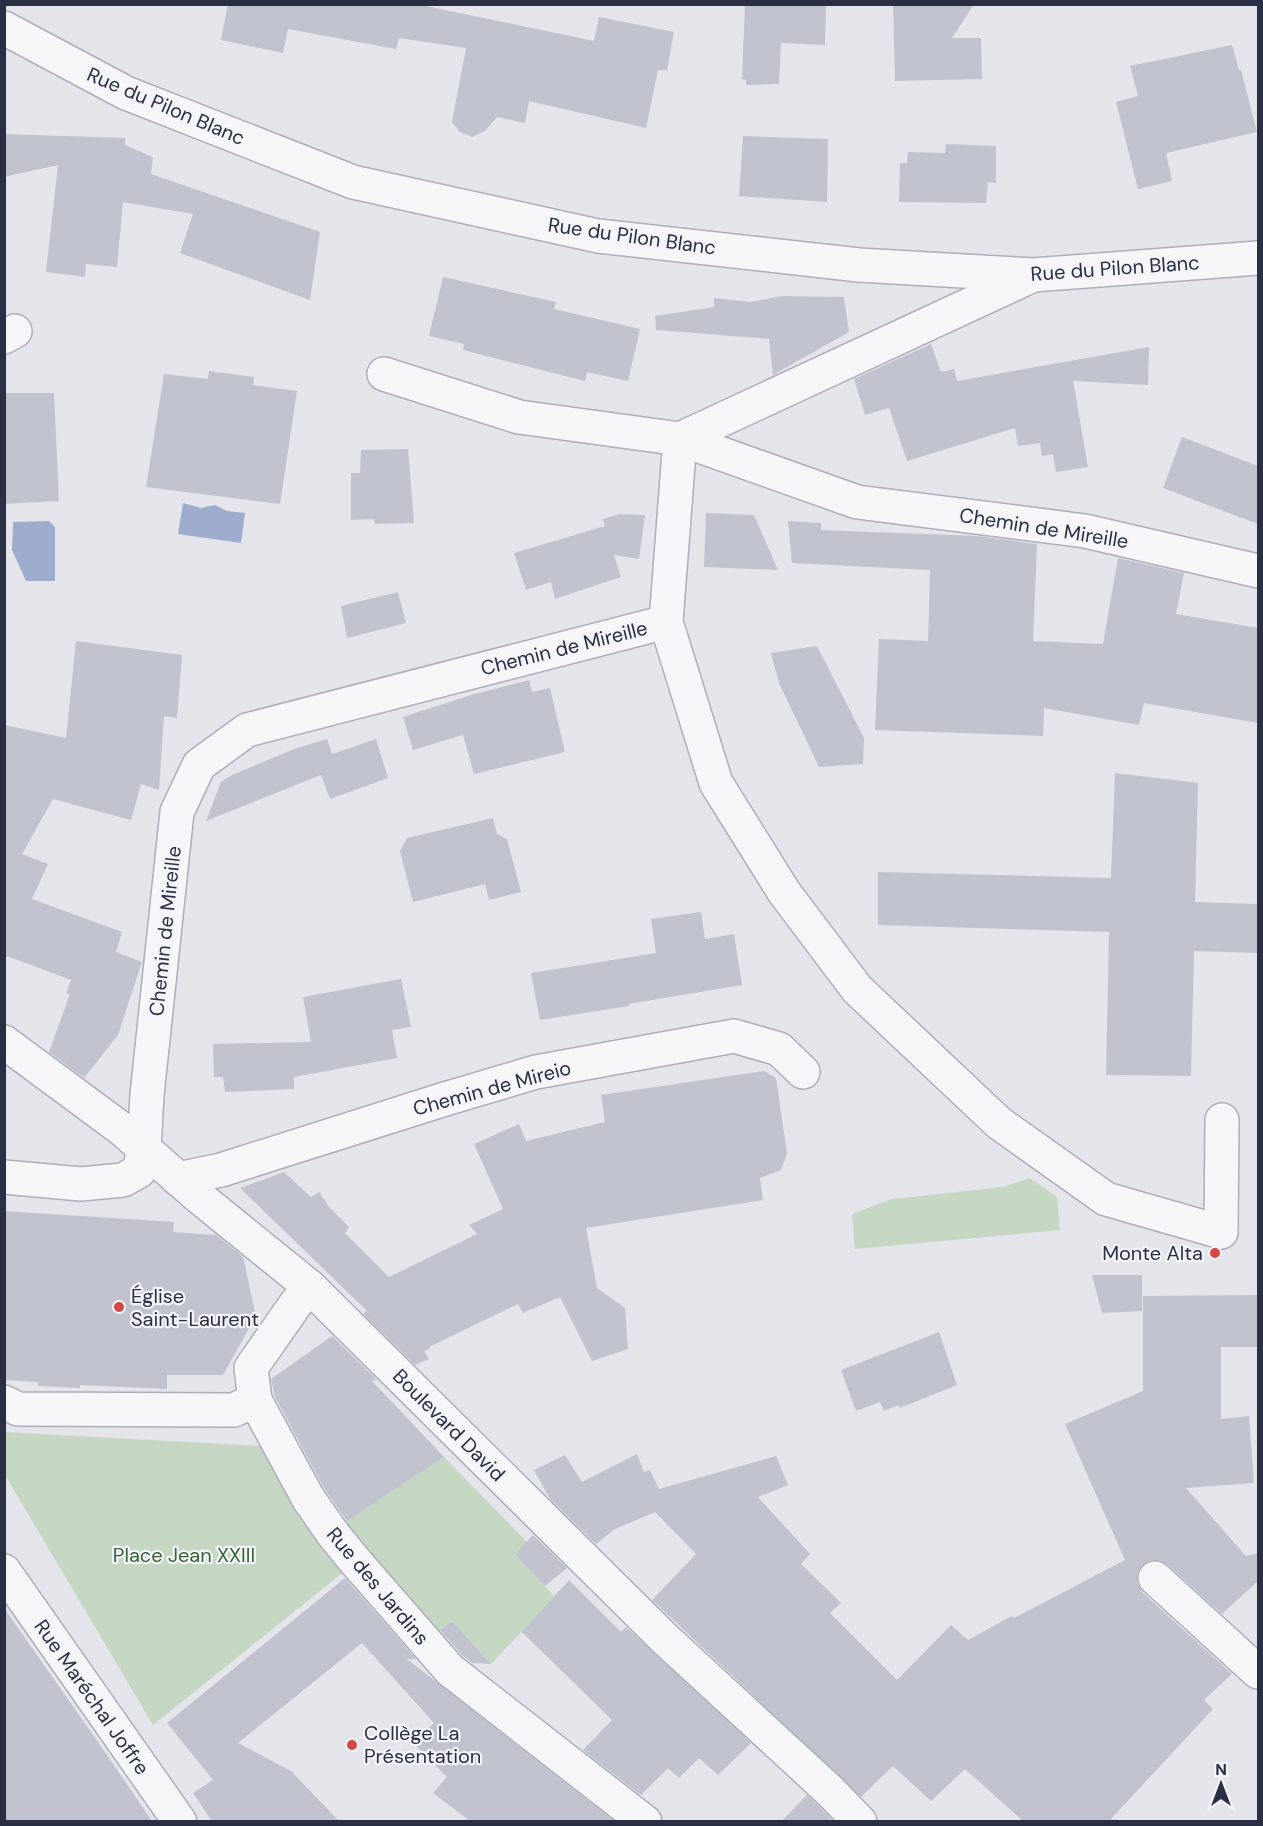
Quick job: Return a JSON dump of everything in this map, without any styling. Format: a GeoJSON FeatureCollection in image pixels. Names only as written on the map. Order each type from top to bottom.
{"type":"FeatureCollection","features":[{"type":"Feature","properties":{"kind":"street","name":"Rue du Pilon Blanc"},"geometry":{"type":"LineString","coordinates":[[4,28],[126,93],[353,182],[598,236],[859,265],[1033,274],[1258,258]]}},
{"type":"Feature","properties":{"kind":"street"},"geometry":{"type":"LineString","coordinates":[[384,374],[519,417],[680,439],[1033,274]]}},
{"type":"Feature","properties":{"kind":"street","name":"Chemin de Mireille"},"geometry":{"type":"LineString","coordinates":[[144,1149],[147,1095],[177,812],[200,765],[247,730],[666,622],[680,439],[857,502],[1085,531],[1258,571]]}},
{"type":"Feature","properties":{"kind":"street"},"geometry":{"type":"LineString","coordinates":[[666,622],[716,783],[784,892],[857,989],[999,1123],[1106,1199],[1221,1232],[1222,1120]]}},
{"type":"Feature","properties":{"kind":"street","name":"Chemin de Mireio"},"geometry":{"type":"LineString","coordinates":[[178,1179],[221,1170],[536,1072],[734,1036],[780,1049],[803,1072]]}},
{"type":"Feature","properties":{"kind":"street","name":"Boulevard David"},"geometry":{"type":"LineString","coordinates":[[4,1042],[123,1130],[178,1179],[310,1287],[664,1638],[860,1821]]}},
{"type":"Feature","properties":{"kind":"street"},"geometry":{"type":"LineString","coordinates":[[4,1177],[81,1184],[123,1180],[139,1171],[144,1149]]}},
{"type":"Feature","properties":{"kind":"street","name":"Rue des Jardins"},"geometry":{"type":"LineString","coordinates":[[310,1287],[251,1368],[255,1400],[308,1498],[333,1534],[450,1670],[645,1821]]}},
{"type":"Feature","properties":{"kind":"street"},"geometry":{"type":"LineString","coordinates":[[4,1402],[18,1409],[234,1410],[255,1400]]}},
{"type":"Feature","properties":{"kind":"street","name":"Rue Maréchal Joffre"},"geometry":{"type":"LineString","coordinates":[[4,1572],[180,1821]]}},
{"type":"Feature","properties":{"kind":"street"},"geometry":{"type":"LineString","coordinates":[[1155,1578],[1258,1672]]}},
{"type":"Feature","properties":{"kind":"green space"},"geometry":{"type":"Polygon","coordinates":[[[1030,1178],[1057,1197],[1060,1230],[855,1249],[852,1214],[892,1199],[1003,1187],[1030,1178]]]}},
{"type":"Feature","properties":{"kind":"green space","name":"Place Jean XXIII"},"geometry":{"type":"Polygon","coordinates":[[[4,1432],[262,1446],[346,1570],[153,1725],[5,1475],[4,1432]]]}},
{"type":"Feature","properties":{"kind":"green space"},"geometry":{"type":"Polygon","coordinates":[[[444,1457],[527,1542],[515,1555],[555,1597],[491,1664],[452,1621],[434,1635],[339,1526],[444,1457]]]}},
{"type":"Feature","properties":{"kind":"water"},"geometry":{"type":"Polygon","coordinates":[[[183,503],[201,508],[215,505],[227,511],[245,513],[241,543],[178,534],[183,503]]]}},
{"type":"Feature","properties":{"kind":"water"},"geometry":{"type":"Polygon","coordinates":[[[49,521],[55,527],[55,581],[26,581],[12,550],[13,522],[49,521]]]}},
{"type":"Feature","properties":{"kind":"building"},"geometry":{"type":"Polygon","coordinates":[[[228,4],[416,4],[594,41],[599,17],[674,32],[667,70],[658,70],[646,128],[529,101],[525,123],[497,117],[485,131],[472,137],[460,132],[452,122],[466,48],[399,38],[396,49],[288,29],[283,53],[221,40],[228,4]]]}},
{"type":"Feature","properties":{"kind":"building"},"geometry":{"type":"Polygon","coordinates":[[[745,4],[826,4],[825,45],[781,43],[779,84],[746,85],[746,80],[742,79],[745,4]]]}},
{"type":"Feature","properties":{"kind":"building"},"geometry":{"type":"Polygon","coordinates":[[[893,4],[974,4],[952,38],[981,38],[982,79],[895,81],[893,4]]]}},
{"type":"Feature","properties":{"kind":"building"},"geometry":{"type":"Polygon","coordinates":[[[1232,45],[1257,132],[1166,153],[1172,181],[1138,189],[1116,102],[1138,96],[1130,66],[1232,45]]]}},
{"type":"Feature","properties":{"kind":"building"},"geometry":{"type":"Polygon","coordinates":[[[4,134],[125,138],[125,145],[153,157],[151,174],[320,232],[310,300],[180,253],[193,214],[123,202],[117,267],[86,264],[85,277],[46,272],[58,165],[4,177],[4,134]]]}},
{"type":"Feature","properties":{"kind":"building"},"geometry":{"type":"Polygon","coordinates":[[[743,136],[828,139],[827,202],[739,196],[743,136]]]}},
{"type":"Feature","properties":{"kind":"building"},"geometry":{"type":"Polygon","coordinates":[[[946,144],[996,146],[996,183],[988,182],[986,203],[899,202],[900,163],[907,163],[908,152],[945,153],[946,144]]]}},
{"type":"Feature","properties":{"kind":"building"},"geometry":{"type":"Polygon","coordinates":[[[443,277],[556,302],[554,309],[640,329],[628,381],[587,372],[585,381],[463,350],[464,344],[429,336],[443,277]]]}},
{"type":"Feature","properties":{"kind":"building"},"geometry":{"type":"Polygon","coordinates":[[[783,296],[844,297],[849,332],[773,375],[769,339],[656,330],[655,316],[714,307],[714,298],[750,302],[783,296]]]}},
{"type":"Feature","properties":{"kind":"building"},"geometry":{"type":"Polygon","coordinates":[[[931,344],[941,372],[954,369],[957,381],[1149,347],[1148,385],[1073,381],[1088,467],[1056,472],[1053,454],[1042,456],[1040,443],[1018,446],[1015,428],[907,461],[889,408],[865,415],[854,379],[931,344]]]}},
{"type":"Feature","properties":{"kind":"building"},"geometry":{"type":"Polygon","coordinates":[[[209,371],[254,377],[253,385],[297,391],[280,504],[146,487],[164,374],[208,379],[209,371]]]}},
{"type":"Feature","properties":{"kind":"building"},"geometry":{"type":"Polygon","coordinates":[[[4,393],[54,393],[59,501],[4,504],[4,393]]]}},
{"type":"Feature","properties":{"kind":"building"},"geometry":{"type":"Polygon","coordinates":[[[1182,437],[1258,466],[1258,524],[1163,488],[1182,437]]]}},
{"type":"Feature","properties":{"kind":"building"},"geometry":{"type":"Polygon","coordinates":[[[408,449],[414,523],[375,524],[374,519],[351,520],[351,473],[360,473],[361,450],[408,449]]]}},
{"type":"Feature","properties":{"kind":"building"},"geometry":{"type":"Polygon","coordinates":[[[706,513],[754,515],[778,570],[704,567],[706,513]]]}},
{"type":"Feature","properties":{"kind":"building"},"geometry":{"type":"Polygon","coordinates":[[[620,514],[645,515],[639,559],[614,555],[621,577],[555,599],[551,582],[526,590],[514,553],[605,526],[603,519],[620,514]]]}},
{"type":"Feature","properties":{"kind":"building"},"geometry":{"type":"Polygon","coordinates":[[[788,521],[821,523],[821,530],[978,536],[1037,544],[1033,641],[1103,644],[1118,558],[1184,573],[1176,614],[1258,628],[1258,723],[1144,703],[1139,725],[1044,708],[1043,736],[875,730],[879,639],[928,641],[930,570],[792,563],[788,521]]]}},
{"type":"Feature","properties":{"kind":"building"},"geometry":{"type":"Polygon","coordinates":[[[398,592],[406,623],[347,638],[341,606],[398,592]]]}},
{"type":"Feature","properties":{"kind":"building"},"geometry":{"type":"Polygon","coordinates":[[[76,641],[182,655],[177,718],[164,716],[159,790],[141,784],[131,820],[53,799],[22,854],[48,864],[32,899],[122,932],[116,952],[142,962],[118,1035],[84,1078],[49,1052],[70,994],[66,993],[71,980],[7,956],[4,961],[4,725],[66,738],[76,641]]]}},
{"type":"Feature","properties":{"kind":"building"},"geometry":{"type":"Polygon","coordinates":[[[817,646],[864,738],[863,764],[819,767],[779,683],[771,653],[817,646]]]}},
{"type":"Feature","properties":{"kind":"building"},"geometry":{"type":"Polygon","coordinates":[[[529,680],[532,692],[550,688],[565,752],[474,774],[463,735],[413,750],[403,717],[471,695],[529,680]]]}},
{"type":"Feature","properties":{"kind":"building"},"geometry":{"type":"Polygon","coordinates":[[[327,739],[332,754],[376,739],[388,778],[330,799],[321,775],[206,821],[221,782],[232,775],[294,749],[327,739]]]}},
{"type":"Feature","properties":{"kind":"building"},"geometry":{"type":"Polygon","coordinates":[[[1115,773],[1198,783],[1195,902],[1258,904],[1258,953],[1194,951],[1191,1076],[1106,1075],[1109,932],[878,925],[878,872],[1111,878],[1115,773]]]}},
{"type":"Feature","properties":{"kind":"building"},"geometry":{"type":"Polygon","coordinates":[[[493,818],[497,834],[507,839],[521,892],[489,900],[485,884],[413,902],[400,851],[407,838],[493,818]]]}},
{"type":"Feature","properties":{"kind":"building"},"geometry":{"type":"Polygon","coordinates":[[[701,912],[705,939],[734,934],[742,985],[540,1020],[531,973],[656,953],[651,919],[701,912]]]}},
{"type":"Feature","properties":{"kind":"building"},"geometry":{"type":"Polygon","coordinates":[[[401,979],[411,1027],[392,1030],[397,1058],[294,1077],[294,1089],[225,1092],[223,1077],[214,1077],[213,1044],[311,1042],[303,997],[401,979]]]}},
{"type":"Feature","properties":{"kind":"building"},"geometry":{"type":"Polygon","coordinates":[[[764,1071],[776,1078],[787,1154],[781,1170],[760,1178],[763,1200],[586,1228],[597,1288],[625,1308],[628,1349],[592,1361],[560,1297],[523,1313],[518,1304],[429,1347],[430,1349],[424,1351],[429,1359],[415,1365],[363,1314],[367,1311],[240,1188],[284,1172],[311,1197],[319,1192],[330,1208],[349,1227],[345,1233],[389,1277],[477,1234],[469,1225],[503,1209],[474,1144],[519,1124],[526,1141],[605,1122],[601,1095],[764,1071]]]}},
{"type":"Feature","properties":{"kind":"building","name":"Église Saint-Laurent"},"geometry":{"type":"Polygon","coordinates":[[[4,1211],[174,1222],[173,1232],[216,1235],[243,1257],[256,1316],[223,1375],[167,1375],[167,1389],[80,1385],[80,1388],[38,1386],[38,1382],[4,1380],[4,1211]]]}},
{"type":"Feature","properties":{"kind":"building"},"geometry":{"type":"Polygon","coordinates":[[[1092,1275],[1142,1275],[1142,1311],[1102,1313],[1092,1275]]]}},
{"type":"Feature","properties":{"kind":"building"},"geometry":{"type":"Polygon","coordinates":[[[1258,1295],[1258,1347],[1221,1347],[1221,1419],[1249,1416],[1254,1483],[1186,1488],[1246,1556],[1258,1553],[1258,1581],[1222,1614],[1160,1560],[1150,1560],[1141,1566],[1137,1573],[1137,1583],[1142,1592],[1232,1674],[1204,1700],[1213,1709],[1109,1821],[1023,1821],[965,1769],[931,1801],[893,1766],[861,1797],[652,1600],[696,1554],[655,1512],[615,1529],[596,1544],[550,1499],[534,1470],[565,1455],[582,1482],[637,1454],[644,1472],[650,1470],[659,1489],[776,1456],[788,1485],[758,1497],[810,1554],[801,1564],[841,1603],[830,1613],[897,1680],[951,1625],[968,1640],[1125,1560],[1065,1424],[1143,1391],[1143,1296],[1258,1295]]]}},
{"type":"Feature","properties":{"kind":"building"},"geometry":{"type":"Polygon","coordinates":[[[939,1332],[957,1385],[900,1408],[898,1405],[884,1411],[880,1402],[856,1411],[841,1370],[939,1332]]]}},
{"type":"Feature","properties":{"kind":"building"},"geometry":{"type":"Polygon","coordinates":[[[332,1336],[376,1379],[372,1381],[444,1457],[347,1521],[324,1488],[275,1397],[271,1379],[332,1336]]]}},
{"type":"Feature","properties":{"kind":"building"},"geometry":{"type":"Polygon","coordinates":[[[533,1535],[567,1568],[545,1586],[515,1555],[533,1535]]]}},
{"type":"Feature","properties":{"kind":"building"},"geometry":{"type":"Polygon","coordinates":[[[345,1578],[416,1659],[407,1659],[614,1821],[470,1821],[433,1793],[447,1777],[413,1743],[434,1723],[362,1643],[238,1743],[291,1771],[339,1821],[212,1821],[193,1793],[213,1780],[167,1723],[345,1578]]]}},
{"type":"Feature","properties":{"kind":"building"},"geometry":{"type":"Polygon","coordinates":[[[569,1580],[621,1632],[626,1627],[751,1743],[718,1775],[699,1758],[679,1778],[668,1768],[641,1795],[583,1750],[612,1720],[522,1632],[569,1580]]]}},
{"type":"Feature","properties":{"kind":"building"},"geometry":{"type":"Polygon","coordinates":[[[4,1608],[98,1742],[152,1821],[4,1821],[4,1608]]]}},
{"type":"Feature","properties":{"kind":"building"},"geometry":{"type":"Polygon","coordinates":[[[452,1621],[491,1664],[472,1663],[463,1656],[440,1630],[452,1621]]]}},
{"type":"Feature","properties":{"kind":"building"},"geometry":{"type":"Polygon","coordinates":[[[807,1795],[817,1804],[833,1821],[782,1821],[807,1795]]]}},
{"type":"Feature","properties":{"kind":"place","name":"Monte Alta"},"geometry":{"type":"Point","coordinates":[1215,1253]}},
{"type":"Feature","properties":{"kind":"place","name":"Église Saint-Laurent"},"geometry":{"type":"Point","coordinates":[119,1307]}},
{"type":"Feature","properties":{"kind":"place","name":"Collège La Présentation"},"geometry":{"type":"Point","coordinates":[352,1745]}}]}
